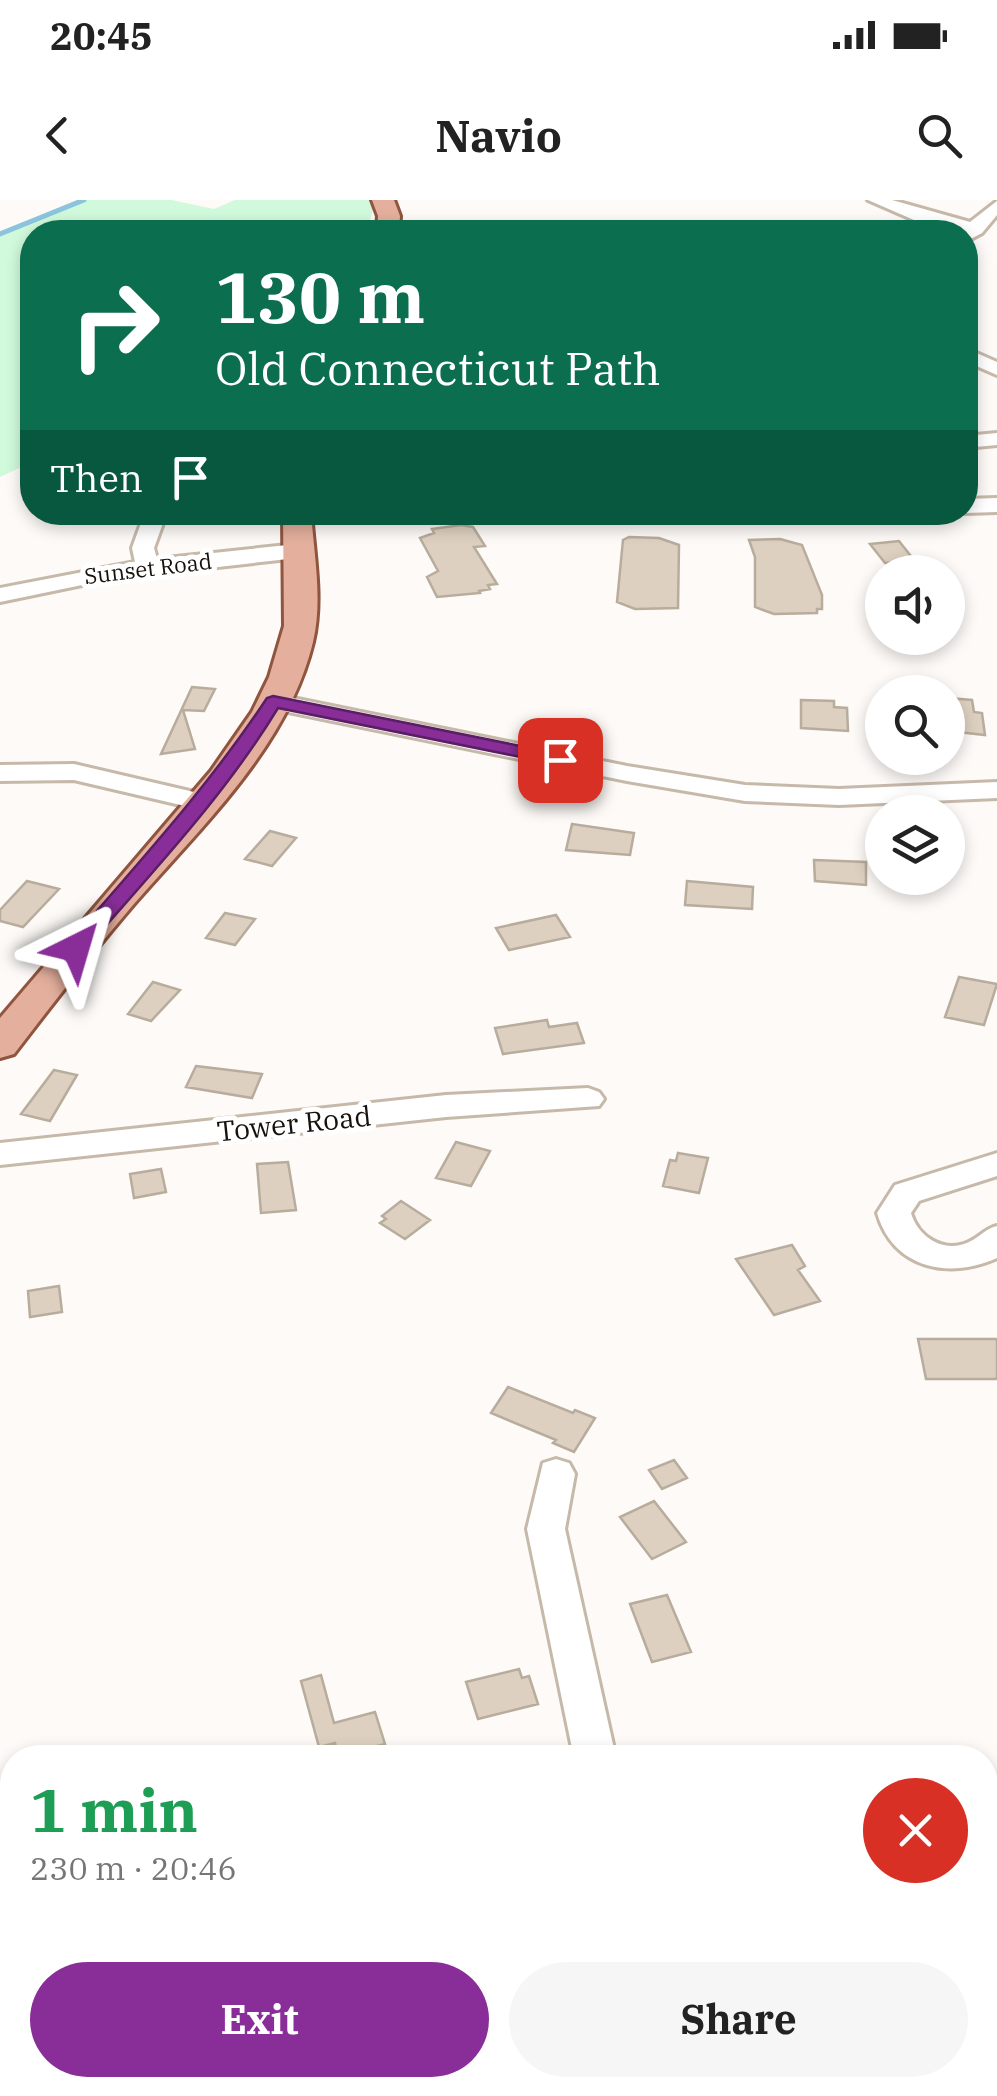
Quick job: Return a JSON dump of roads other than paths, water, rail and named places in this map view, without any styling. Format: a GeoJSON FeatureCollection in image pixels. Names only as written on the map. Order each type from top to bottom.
{"type":"FeatureCollection","features":[{"type":"Feature","properties":{"kind":"main road"},"geometry":{"type":"LineString","coordinates":[[0,1045],[58,968],[202,802],[248,743],[273,702],[296,646],[302,616],[298,525]]}},
{"type":"Feature","properties":{"kind":"street"},"geometry":{"type":"LineString","coordinates":[[876,200],[932,220]]}},
{"type":"Feature","properties":{"kind":"street"},"geometry":{"type":"LineString","coordinates":[[978,226],[997,206]]}},
{"type":"Feature","properties":{"kind":"street"},"geometry":{"type":"LineString","coordinates":[[978,344],[986,340]]}},
{"type":"Feature","properties":{"kind":"street"},"geometry":{"type":"LineString","coordinates":[[148,566],[144,548],[152,525]]}},
{"type":"Feature","properties":{"kind":"street","name":"Sunset Road"},"geometry":{"type":"LineString","coordinates":[[0,595],[74,577],[148,566],[298,551]]}},
{"type":"Feature","properties":{"kind":"street"},"geometry":{"type":"LineString","coordinates":[[273,702],[645,778],[748,793],[832,796],[997,790]]}},
{"type":"Feature","properties":{"kind":"street"},"geometry":{"type":"LineString","coordinates":[[0,773],[74,772],[202,802]]}},
{"type":"Feature","properties":{"kind":"street","name":"Tower Road"},"geometry":{"type":"LineString","coordinates":[[0,1154],[446,1106],[588,1099]]}},
{"type":"Feature","properties":{"kind":"street"},"geometry":{"type":"LineString","coordinates":[[997,1173],[997,1164],[907,1193],[894,1213],[902,1236],[944,1258],[976,1255],[997,1238]]}},
{"type":"Feature","properties":{"kind":"street"},"geometry":{"type":"LineString","coordinates":[[556,1474],[546,1529],[592,1745]]}},
{"type":"Feature","properties":{"kind":"waterway"},"geometry":{"type":"LineString","coordinates":[[35,220],[84,200]]}},
{"type":"Feature","properties":{"kind":"waterway"},"geometry":{"type":"LineString","coordinates":[[0,234],[20,226]]}}]}
